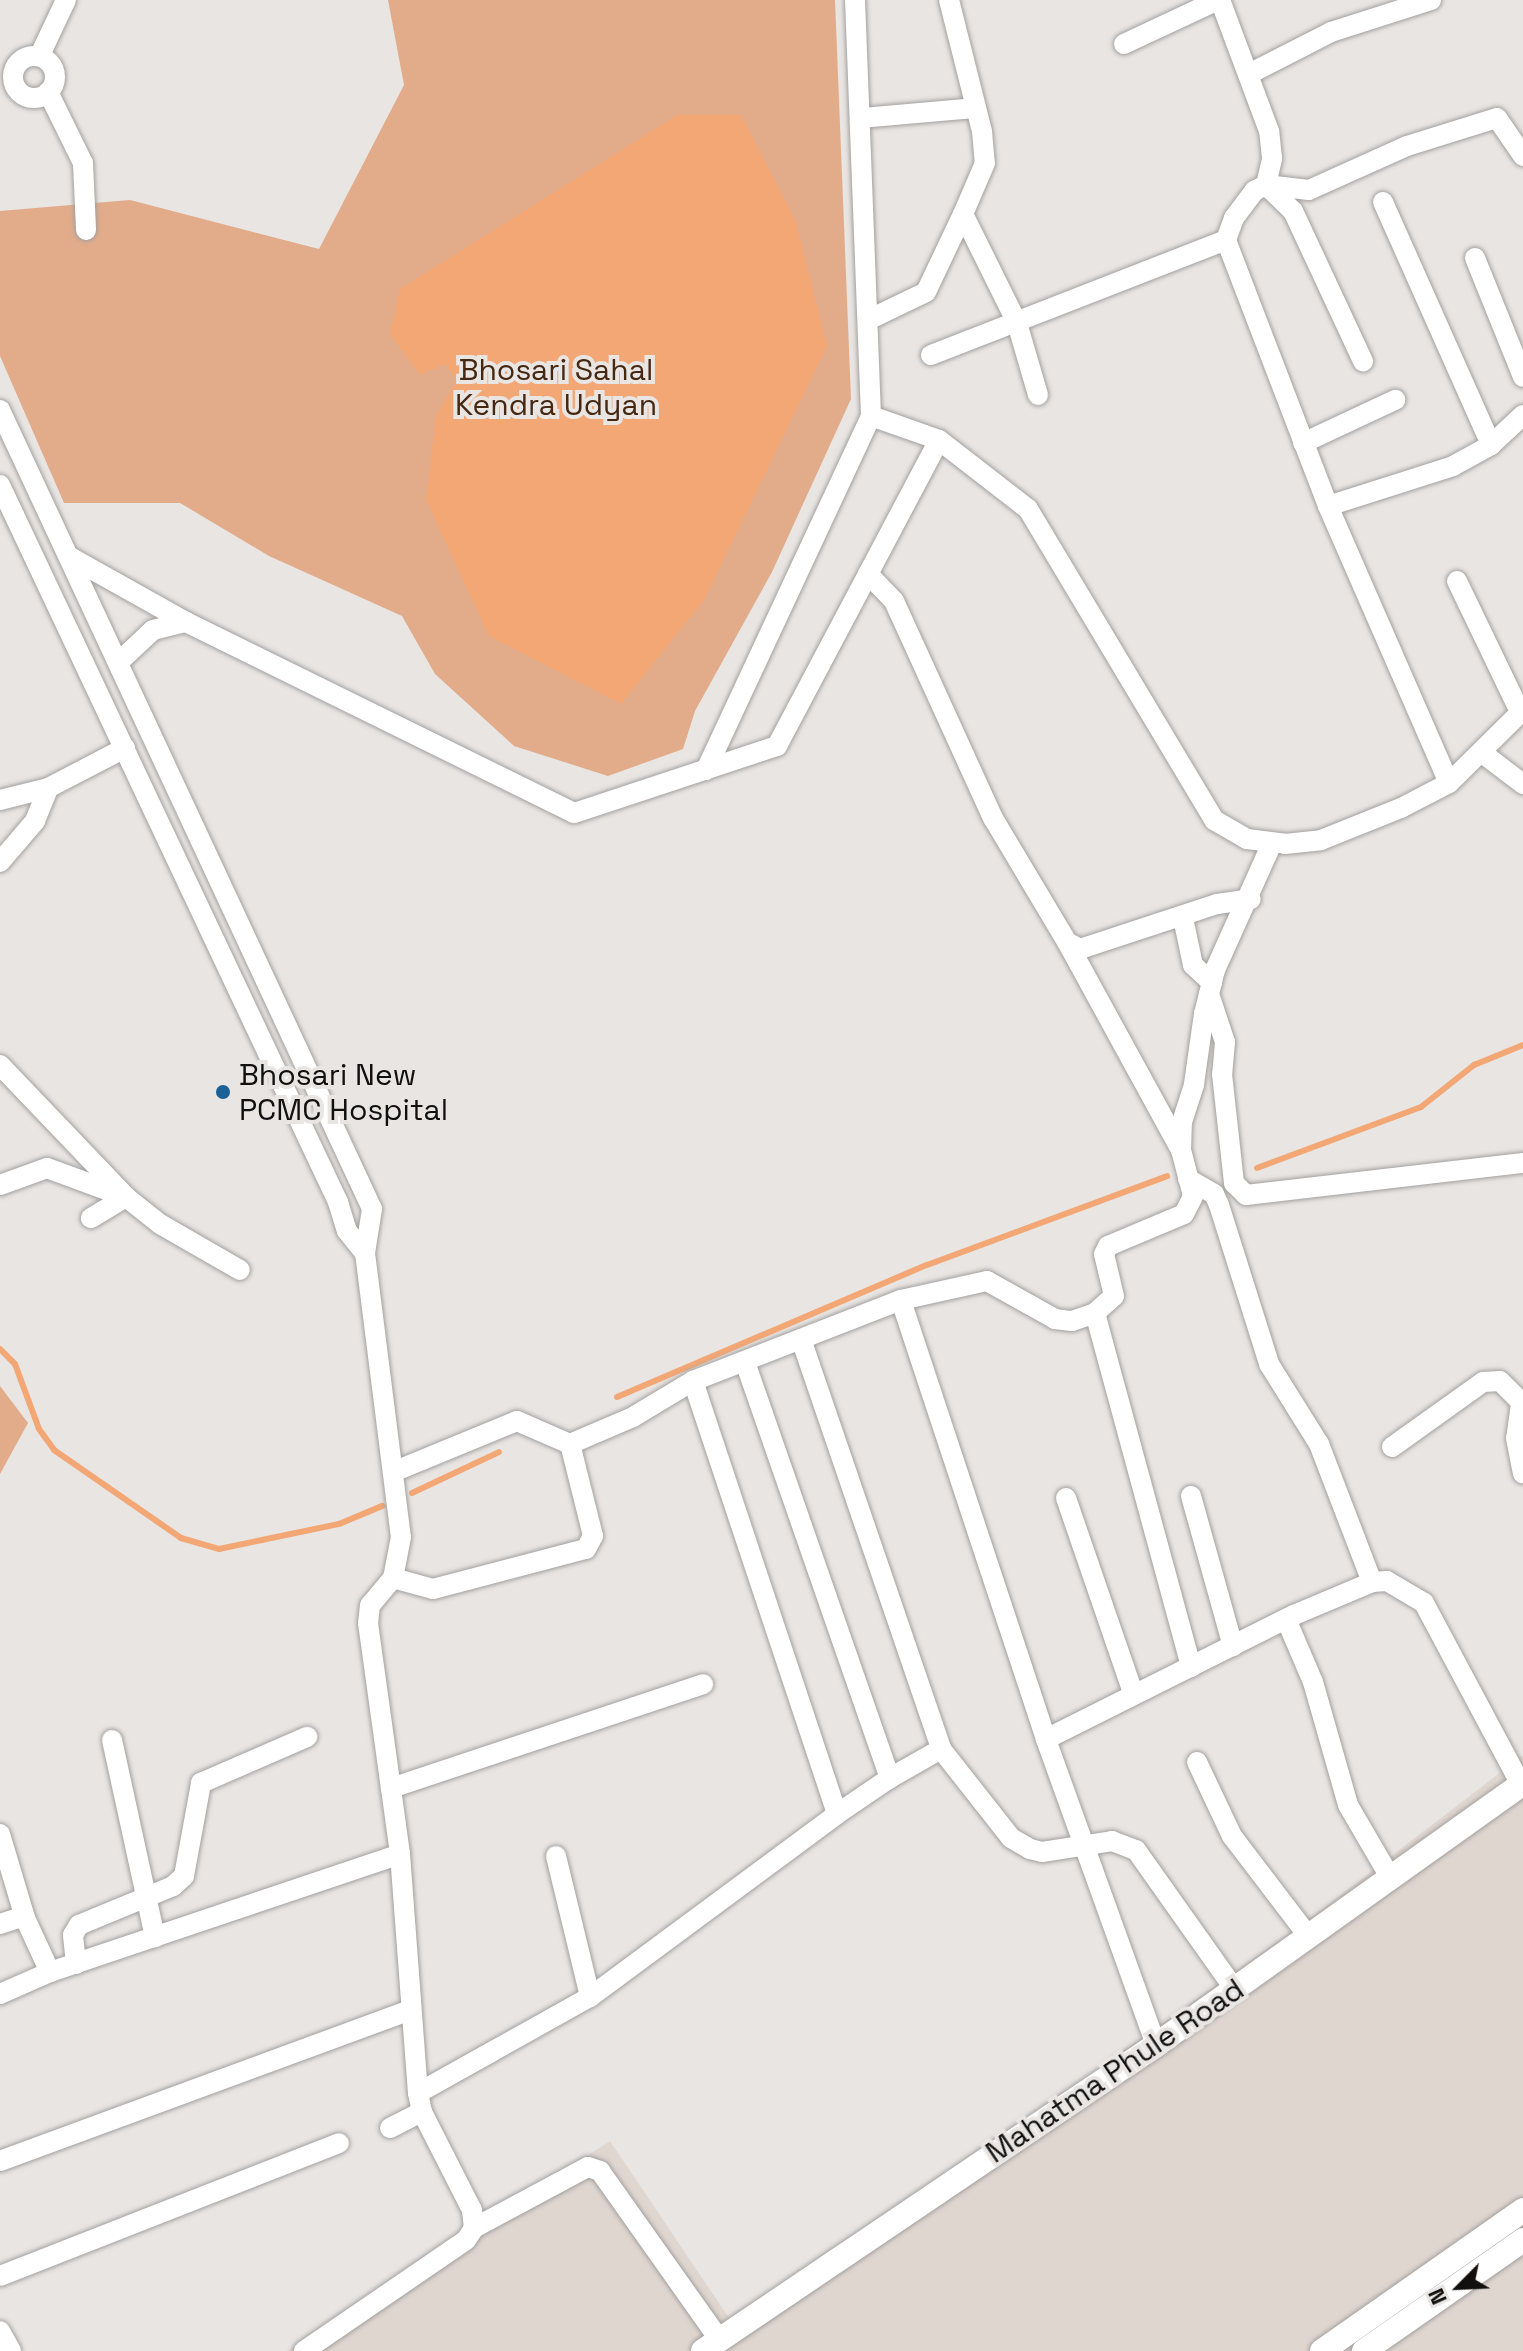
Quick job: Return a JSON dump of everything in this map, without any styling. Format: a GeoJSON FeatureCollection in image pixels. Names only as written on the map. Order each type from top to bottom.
{"type":"FeatureCollection","features":[{"type":"Feature","properties":{"kind":"street"},"geometry":{"type":"LineString","coordinates":[[40,55],[66,0]]}},
{"type":"Feature","properties":{"kind":"street"},"geometry":{"type":"LineString","coordinates":[[706,770],[871,416],[855,0]]}},
{"type":"Feature","properties":{"kind":"street"},"geometry":{"type":"LineString","coordinates":[[868,320],[926,292],[985,163],[976,108],[949,0]]}},
{"type":"Feature","properties":{"kind":"street"},"geometry":{"type":"LineString","coordinates":[[1124,44],[1219,0],[1269,131],[1272,158],[1266,185]]}},
{"type":"Feature","properties":{"kind":"street"},"geometry":{"type":"LineString","coordinates":[[1249,74],[1331,32],[1431,0]]}},
{"type":"Feature","properties":{"kind":"street"},"geometry":{"type":"LineString","coordinates":[[40,55],[53,67],[55,85],[48,92],[30,99],[8,95],[12,68],[25,57],[40,55]]}},
{"type":"Feature","properties":{"kind":"street"},"geometry":{"type":"LineString","coordinates":[[48,92],[83,163],[86,230]]}},
{"type":"Feature","properties":{"kind":"street"},"geometry":{"type":"LineString","coordinates":[[861,118],[976,108]]}},
{"type":"Feature","properties":{"kind":"street"},"geometry":{"type":"LineString","coordinates":[[931,355],[1226,240],[1240,209],[1254,191],[1266,185],[1309,190],[1407,146],[1497,118],[1523,156]]}},
{"type":"Feature","properties":{"kind":"street"},"geometry":{"type":"LineString","coordinates":[[1266,185],[1293,211],[1363,361]]}},
{"type":"Feature","properties":{"kind":"street"},"geometry":{"type":"LineString","coordinates":[[1383,202],[1491,445]]}},
{"type":"Feature","properties":{"kind":"street"},"geometry":{"type":"LineString","coordinates":[[963,214],[1017,323],[1038,395]]}},
{"type":"Feature","properties":{"kind":"street"},"geometry":{"type":"LineString","coordinates":[[1226,240],[1328,506],[1449,783]]}},
{"type":"Feature","properties":{"kind":"street"},"geometry":{"type":"LineString","coordinates":[[1475,258],[1523,377]]}},
{"type":"Feature","properties":{"kind":"street"},"geometry":{"type":"LineString","coordinates":[[1303,443],[1395,400]]}},
{"type":"Feature","properties":{"kind":"street"},"geometry":{"type":"LineString","coordinates":[[0,410],[6,440],[85,587],[364,1187],[373,1226],[365,1253],[401,1537],[393,1578],[370,1605],[368,1623],[400,1854],[420,2103],[472,2210],[474,2228]]}},
{"type":"Feature","properties":{"kind":"street"},"geometry":{"type":"LineString","coordinates":[[1328,506],[1453,466],[1491,445],[1523,415]]}},
{"type":"Feature","properties":{"kind":"street"},"geometry":{"type":"LineString","coordinates":[[871,416],[939,440],[1028,509],[1214,820],[1247,839],[1272,843],[1321,840],[1449,783],[1522,711],[1457,581]]}},
{"type":"Feature","properties":{"kind":"street"},"geometry":{"type":"LineString","coordinates":[[70,557],[186,622],[574,813],[777,746],[939,440]]}},
{"type":"Feature","properties":{"kind":"street"},"geometry":{"type":"LineString","coordinates":[[0,485],[338,1202],[347,1231],[365,1253]]}},
{"type":"Feature","properties":{"kind":"street"},"geometry":{"type":"LineString","coordinates":[[393,1472],[517,1421],[570,1444],[633,1417],[693,1381],[901,1300],[987,1281],[1055,1319],[1072,1321],[1095,1313],[1114,1296],[1104,1254],[1108,1246],[1184,1214],[1193,1196],[1181,1150],[1067,942],[993,818],[894,601],[868,574]]}},
{"type":"Feature","properties":{"kind":"street"},"geometry":{"type":"LineString","coordinates":[[56,602],[85,587]]}},
{"type":"Feature","properties":{"kind":"street"},"geometry":{"type":"LineString","coordinates":[[82,657],[116,652],[153,630],[186,622]]}},
{"type":"Feature","properties":{"kind":"street"},"geometry":{"type":"LineString","coordinates":[[0,800],[48,788],[125,748]]}},
{"type":"Feature","properties":{"kind":"street"},"geometry":{"type":"LineString","coordinates":[[1481,752],[1523,784]]}},
{"type":"Feature","properties":{"kind":"street"},"geometry":{"type":"LineString","coordinates":[[0,862],[35,821],[48,788]]}},
{"type":"Feature","properties":{"kind":"street"},"geometry":{"type":"LineString","coordinates":[[1181,1150],[1211,988],[1272,843]]}},
{"type":"Feature","properties":{"kind":"street"},"geometry":{"type":"LineString","coordinates":[[1067,942],[1080,949],[1183,918],[1217,904],[1251,899]]}},
{"type":"Feature","properties":{"kind":"street"},"geometry":{"type":"LineString","coordinates":[[1183,918],[1193,965],[1211,988],[1225,1042],[1222,1074],[1234,1183],[1246,1195],[1523,1163]]}},
{"type":"Feature","properties":{"kind":"street"},"geometry":{"type":"LineString","coordinates":[[0,1065],[126,1197],[160,1224],[240,1270]]}},
{"type":"Feature","properties":{"kind":"street"},"geometry":{"type":"LineString","coordinates":[[0,1185],[47,1168],[126,1197]]}},
{"type":"Feature","properties":{"kind":"street"},"geometry":{"type":"LineString","coordinates":[[1188,1179],[1214,1194],[1269,1364],[1319,1444],[1372,1582]]}},
{"type":"Feature","properties":{"kind":"street"},"geometry":{"type":"LineString","coordinates":[[91,1218],[126,1197]]}},
{"type":"Feature","properties":{"kind":"street"},"geometry":{"type":"LineString","coordinates":[[901,1300],[1083,1848],[1156,2045]]}},
{"type":"Feature","properties":{"kind":"street"},"geometry":{"type":"LineString","coordinates":[[1095,1313],[1191,1667]]}},
{"type":"Feature","properties":{"kind":"street"},"geometry":{"type":"LineString","coordinates":[[801,1339],[941,1749],[1011,1838],[1042,1852],[1083,1848],[1112,1841],[1136,1850],[1235,1990]]}},
{"type":"Feature","properties":{"kind":"street"},"geometry":{"type":"LineString","coordinates":[[745,1362],[890,1778]]}},
{"type":"Feature","properties":{"kind":"street"},"geometry":{"type":"LineString","coordinates":[[693,1381],[837,1814]]}},
{"type":"Feature","properties":{"kind":"street"},"geometry":{"type":"LineString","coordinates":[[1392,1447],[1483,1382],[1500,1381],[1522,1404],[1516,1438],[1523,1473]]}},
{"type":"Feature","properties":{"kind":"street"},"geometry":{"type":"LineString","coordinates":[[393,1578],[433,1589],[586,1549],[593,1536],[570,1444]]}},
{"type":"Feature","properties":{"kind":"street"},"geometry":{"type":"LineString","coordinates":[[1191,1496],[1233,1646]]}},
{"type":"Feature","properties":{"kind":"street"},"geometry":{"type":"LineString","coordinates":[[1066,1498],[1134,1695]]}},
{"type":"Feature","properties":{"kind":"street"},"geometry":{"type":"LineString","coordinates":[[1046,1739],[1286,1619],[1372,1582],[1405,1587],[1424,1603],[1522,1784]]}},
{"type":"Feature","properties":{"kind":"street"},"geometry":{"type":"LineString","coordinates":[[1286,1619],[1313,1682],[1348,1805],[1391,1879]]}},
{"type":"Feature","properties":{"kind":"street"},"geometry":{"type":"LineString","coordinates":[[391,1788],[703,1684]]}},
{"type":"Feature","properties":{"kind":"street"},"geometry":{"type":"LineString","coordinates":[[76,1964],[73,1935],[79,1925],[173,1886],[184,1876],[201,1783],[307,1737]]}},
{"type":"Feature","properties":{"kind":"street"},"geometry":{"type":"LineString","coordinates":[[112,1740],[155,1937]]}},
{"type":"Feature","properties":{"kind":"street"},"geometry":{"type":"LineString","coordinates":[[390,2128],[420,2103],[590,1997],[837,1814],[890,1778],[941,1749]]}},
{"type":"Feature","properties":{"kind":"street"},"geometry":{"type":"LineString","coordinates":[[1197,1762],[1232,1836],[1309,1937]]}},
{"type":"Feature","properties":{"kind":"street","name":"Mahatma Phule Road"},"geometry":{"type":"LineString","coordinates":[[711,2345],[1156,2045],[1522,1784]]}},
{"type":"Feature","properties":{"kind":"street"},"geometry":{"type":"LineString","coordinates":[[0,1834],[25,1918],[50,1972]]}},
{"type":"Feature","properties":{"kind":"street"},"geometry":{"type":"LineString","coordinates":[[0,1994],[50,1972],[400,1854]]}},
{"type":"Feature","properties":{"kind":"street"},"geometry":{"type":"LineString","coordinates":[[556,1856],[590,1997]]}},
{"type":"Feature","properties":{"kind":"street"},"geometry":{"type":"LineString","coordinates":[[0,1924],[25,1918]]}},
{"type":"Feature","properties":{"kind":"street"},"geometry":{"type":"LineString","coordinates":[[0,2161],[411,2010]]}},
{"type":"Feature","properties":{"kind":"street"},"geometry":{"type":"LineString","coordinates":[[0,2276],[339,2143]]}},
{"type":"Feature","properties":{"kind":"street"},"geometry":{"type":"LineString","coordinates":[[304,2351],[466,2240],[474,2228],[574,2171],[588,2167],[600,2171],[711,2345]]}},
{"type":"Feature","properties":{"kind":"street"},"geometry":{"type":"LineString","coordinates":[[1322,2351],[1523,2210]]}},
{"type":"Feature","properties":{"kind":"street"},"geometry":{"type":"LineString","coordinates":[[1364,2351],[1523,2240]]}},
{"type":"Feature","properties":{"kind":"street"},"geometry":{"type":"LineString","coordinates":[[0,2331],[11,2351]]}},
{"type":"Feature","properties":{"kind":"shaded area"},"geometry":{"type":"Polygon","coordinates":[[[677,115],[741,115],[796,222],[827,346],[704,600],[621,704],[489,636],[426,500],[436,416],[457,380],[445,364],[420,375],[390,334],[400,289],[677,115]]]}},
{"type":"Feature","properties":{"kind":"shaded area"},"geometry":{"type":"Polygon","coordinates":[[[1523,1755],[1523,2351],[287,2351],[610,2141],[735,2327],[1312,1917],[1523,1755]]]}},
{"type":"Feature","properties":{"kind":"green space","name":"Bhosari Sahal Kendra Udyan"},"geometry":{"type":"Polygon","coordinates":[[[388,0],[835,0],[851,399],[772,572],[695,711],[683,749],[608,776],[514,746],[435,674],[402,616],[269,556],[180,503],[64,503],[0,356],[0,211],[130,200],[319,249],[404,85],[388,0]]]}},
{"type":"Feature","properties":{"kind":"green space"},"geometry":{"type":"Polygon","coordinates":[[[0,1386],[28,1423],[0,1474],[0,1386]]]}},
{"type":"Feature","properties":{"kind":"waterway"},"geometry":{"type":"LineString","coordinates":[[1257,1168],[1421,1107],[1474,1065],[1523,1045]]}},
{"type":"Feature","properties":{"kind":"waterway"},"geometry":{"type":"LineString","coordinates":[[617,1397],[927,1265],[1167,1176]]}},
{"type":"Feature","properties":{"kind":"waterway"},"geometry":{"type":"LineString","coordinates":[[0,1349],[15,1364],[39,1429],[54,1450],[181,1538],[219,1549],[339,1524],[382,1506]]}},
{"type":"Feature","properties":{"kind":"waterway"},"geometry":{"type":"LineString","coordinates":[[412,1493],[499,1452]]}},
{"type":"Feature","properties":{"kind":"place","name":"Bhosari New PCMC Hospital"},"geometry":{"type":"Point","coordinates":[223,1092]}}]}
